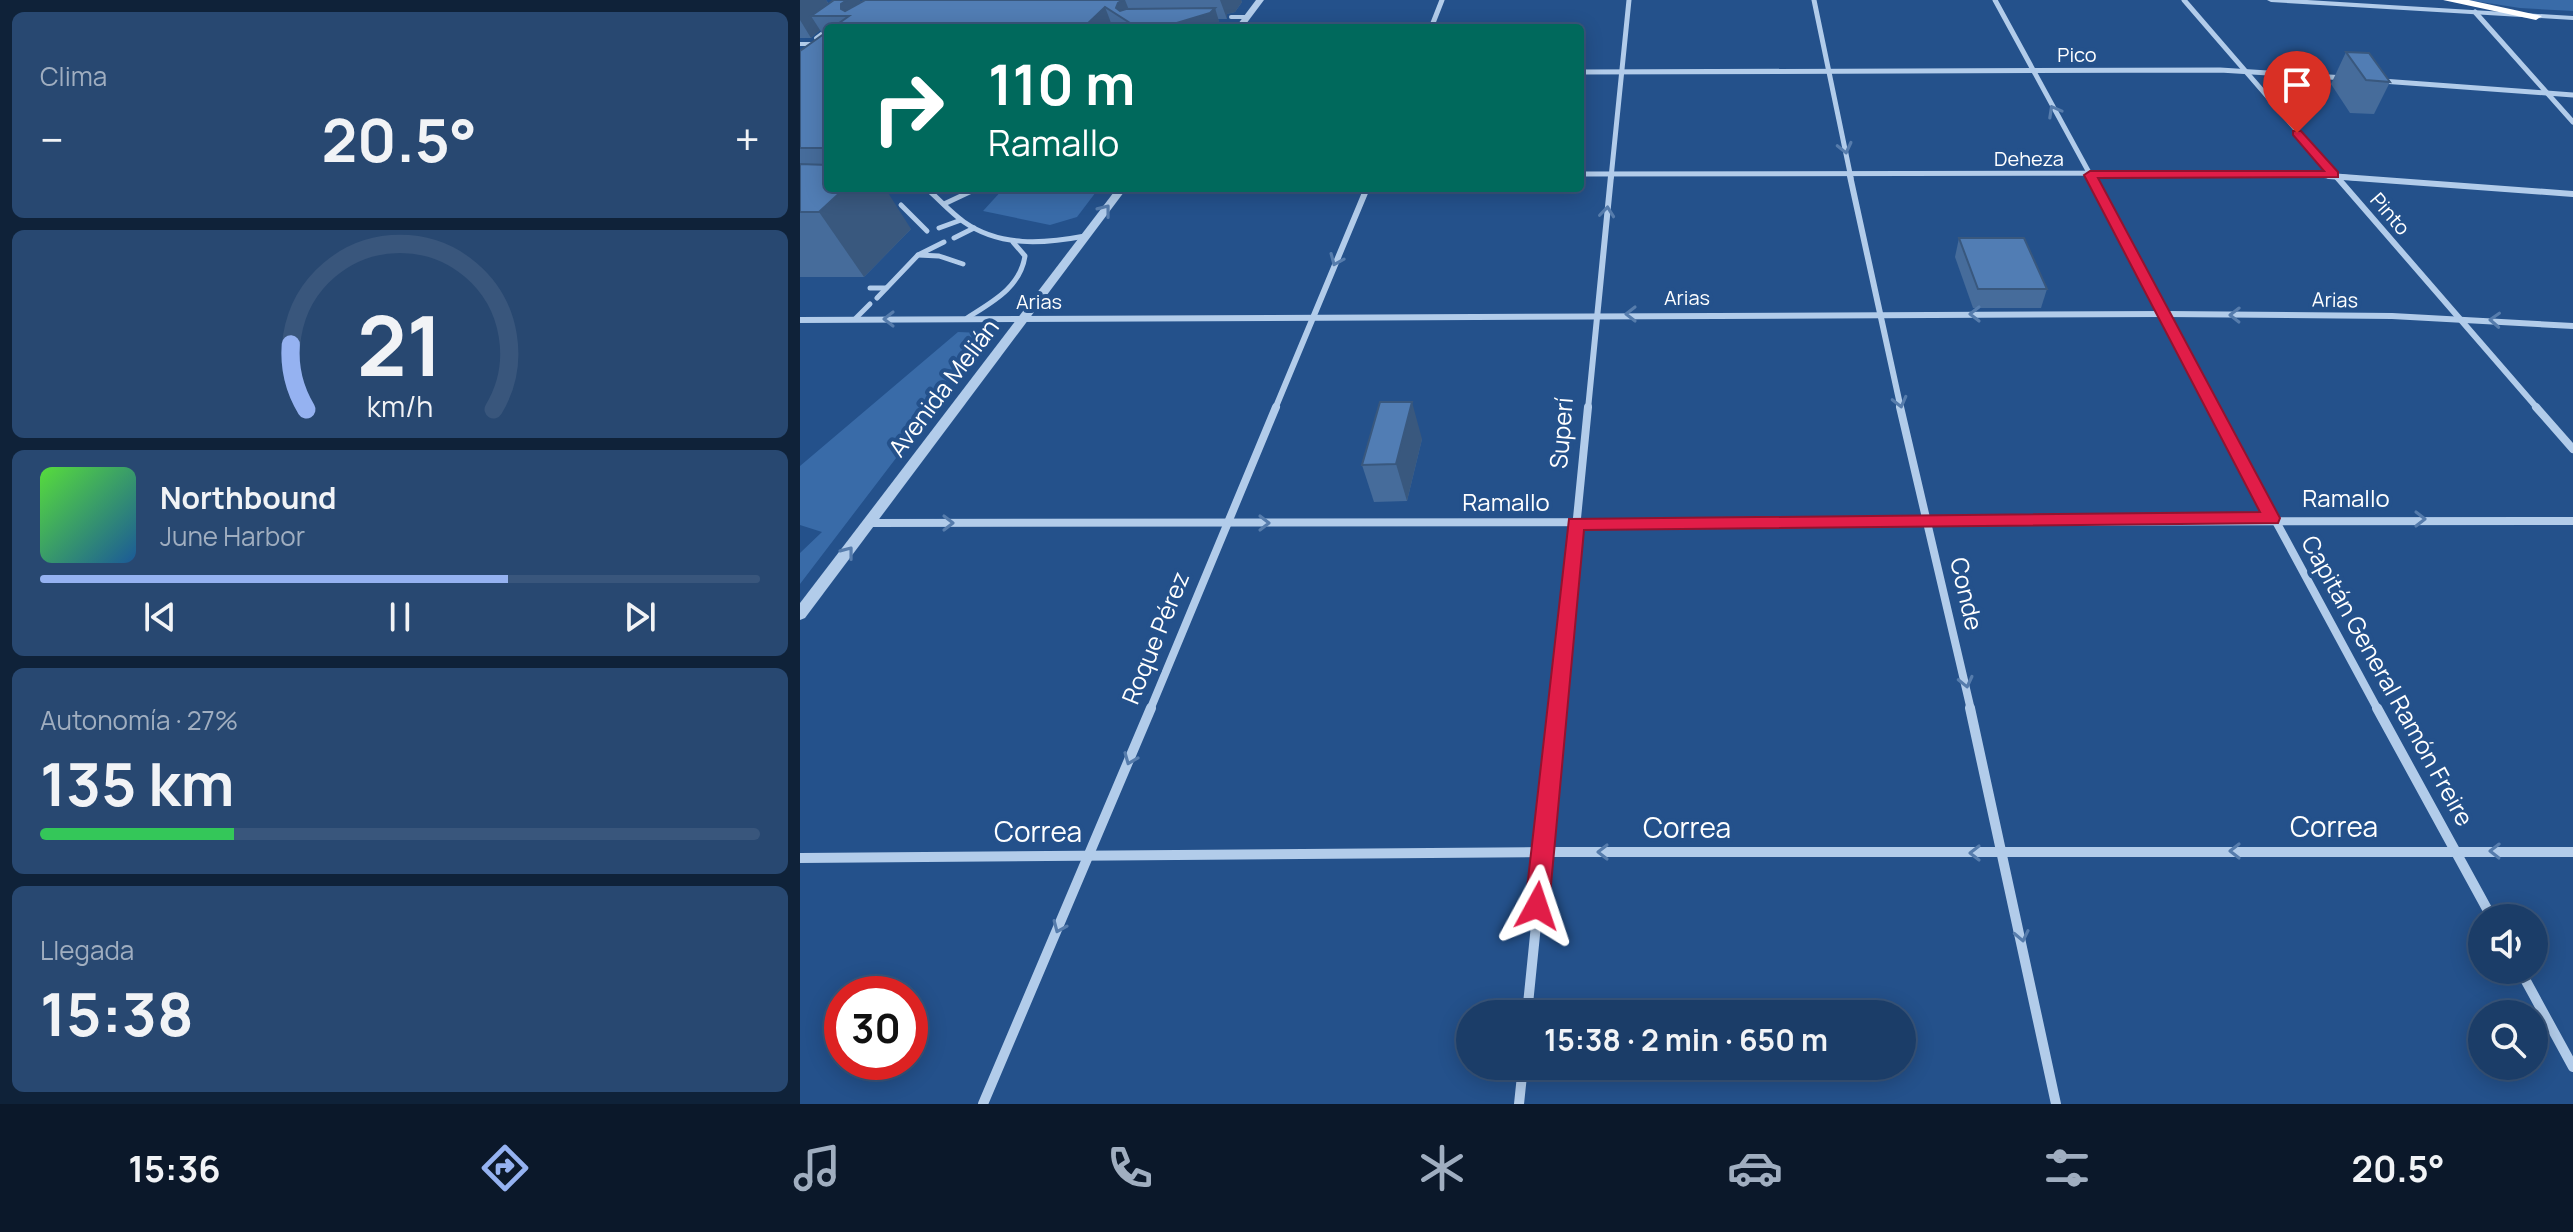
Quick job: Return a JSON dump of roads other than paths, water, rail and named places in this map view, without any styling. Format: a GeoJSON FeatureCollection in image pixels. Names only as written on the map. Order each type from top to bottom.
{"type":"FeatureCollection","features":[{"type":"Feature","properties":{"kind":"highway"},"geometry":{"type":"LineString","coordinates":[[2449,0],[2536,16]]}},
{"type":"Feature","properties":{"kind":"street"},"geometry":{"type":"LineString","coordinates":[[1243,23],[1260,0]]}},
{"type":"Feature","properties":{"kind":"street"},"geometry":{"type":"LineString","coordinates":[[1433,24],[1442,0]]}},
{"type":"Feature","properties":{"kind":"street","name":"Superí"},"geometry":{"type":"LineString","coordinates":[[1528,1000],[1629,0]]}},
{"type":"Feature","properties":{"kind":"street","name":"Conde"},"geometry":{"type":"LineString","coordinates":[[1814,0],[1879,314],[1929,518],[2056,1104]]}},
{"type":"Feature","properties":{"kind":"street","name":"Capitán General Ramón Freire"},"geometry":{"type":"LineString","coordinates":[[1995,0],[2166,314],[2272,518],[2484,904]]}},
{"type":"Feature","properties":{"kind":"street","name":"Pinto"},"geometry":{"type":"LineString","coordinates":[[2184,0],[2573,449]]}},
{"type":"Feature","properties":{"kind":"street"},"geometry":{"type":"LineString","coordinates":[[2271,0],[2573,18]]}},
{"type":"Feature","properties":{"kind":"street"},"geometry":{"type":"LineString","coordinates":[[2475,12],[2573,122]]}},
{"type":"Feature","properties":{"kind":"street","name":"Pico"},"geometry":{"type":"LineString","coordinates":[[1584,72],[2243,71],[2346,79]]}},
{"type":"Feature","properties":{"kind":"street"},"geometry":{"type":"LineString","coordinates":[[2377,81],[2573,95]]}},
{"type":"Feature","properties":{"kind":"street","name":"Deheza"},"geometry":{"type":"LineString","coordinates":[[1584,174],[2333,174],[2573,194]]}},
{"type":"Feature","properties":{"kind":"street","name":"Avenida Melián"},"geometry":{"type":"LineString","coordinates":[[800,614],[1119,192]]}},
{"type":"Feature","properties":{"kind":"street","name":"Roque Pérez"},"geometry":{"type":"LineString","coordinates":[[983,1104],[1090,855],[1365,192]]}},
{"type":"Feature","properties":{"kind":"street","name":"Arias"},"geometry":{"type":"LineString","coordinates":[[800,320],[1596,314],[2166,314],[2460,318],[2573,326]]}},
{"type":"Feature","properties":{"kind":"street","name":"Ramallo"},"geometry":{"type":"LineString","coordinates":[[870,523],[1575,523],[1929,518],[2573,521]]}},
{"type":"Feature","properties":{"kind":"street","name":"Correa"},"geometry":{"type":"LineString","coordinates":[[800,858],[1542,852],[2573,852]]}},
{"type":"Feature","properties":{"kind":"street"},"geometry":{"type":"LineString","coordinates":[[2528,984],[2573,1067]]}},
{"type":"Feature","properties":{"kind":"street"},"geometry":{"type":"LineString","coordinates":[[1519,1104],[1522,1080]]}},
{"type":"Feature","properties":{"kind":"lane"},"geometry":{"type":"LineString","coordinates":[[1231,17],[1243,23]]}},
{"type":"Feature","properties":{"kind":"lane"},"geometry":{"type":"LineString","coordinates":[[1213,24],[1243,23]]}},
{"type":"Feature","properties":{"kind":"lane"},"geometry":{"type":"LineString","coordinates":[[816,38],[824,32]]}},
{"type":"Feature","properties":{"kind":"lane"},"geometry":{"type":"LineString","coordinates":[[800,44],[824,44]]}},
{"type":"Feature","properties":{"kind":"lane"},"geometry":{"type":"LineString","coordinates":[[930,192],[974,228],[1013,242],[1054,242],[1085,236]]}},
{"type":"Feature","properties":{"kind":"lane"},"geometry":{"type":"LineString","coordinates":[[944,204],[970,192]]}},
{"type":"Feature","properties":{"kind":"lane"},"geometry":{"type":"LineString","coordinates":[[877,298],[929,240],[926,232],[901,205]]}},
{"type":"Feature","properties":{"kind":"lane"},"geometry":{"type":"LineString","coordinates":[[939,228],[961,220]]}},
{"type":"Feature","properties":{"kind":"lane"},"geometry":{"type":"LineString","coordinates":[[954,238],[974,228]]}},
{"type":"Feature","properties":{"kind":"lane"},"geometry":{"type":"LineString","coordinates":[[918,255],[944,242]]}},
{"type":"Feature","properties":{"kind":"lane"},"geometry":{"type":"LineString","coordinates":[[967,318],[1010,287],[1022,272],[1025,256],[1013,242]]}},
{"type":"Feature","properties":{"kind":"lane"},"geometry":{"type":"LineString","coordinates":[[918,255],[939,256],[963,264]]}},
{"type":"Feature","properties":{"kind":"lane"},"geometry":{"type":"LineString","coordinates":[[870,288],[887,288]]}},
{"type":"Feature","properties":{"kind":"lane"},"geometry":{"type":"LineString","coordinates":[[855,319],[870,304]]}}]}
